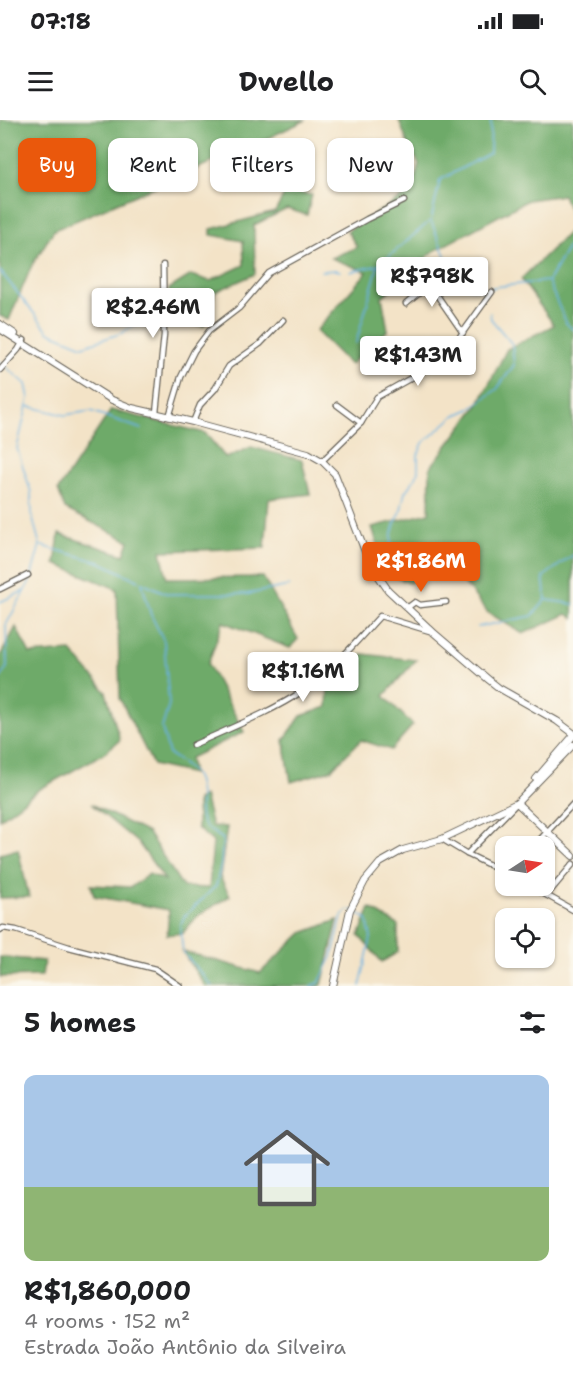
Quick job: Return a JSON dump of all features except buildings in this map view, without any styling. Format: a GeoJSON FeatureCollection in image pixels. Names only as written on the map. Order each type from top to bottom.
{"type":"FeatureCollection","features":[{"type":"Feature","properties":{"kind":"main road"},"geometry":{"type":"LineString","coordinates":[[0,324],[23,342],[112,400],[132,408],[308,453],[322,461],[335,474],[366,554],[388,590],[498,688],[557,722],[573,734],[517,803]]}},
{"type":"Feature","properties":{"kind":"main road"},"geometry":{"type":"LineString","coordinates":[[0,329],[23,342]]}},
{"type":"Feature","properties":{"kind":"main road"},"geometry":{"type":"LineString","coordinates":[[557,722],[573,725]]}},
{"type":"Feature","properties":{"kind":"main road"},"geometry":{"type":"LineString","coordinates":[[333,986],[350,910],[365,881],[380,863],[403,850],[442,839],[517,803],[573,745]]}},
{"type":"Feature","properties":{"kind":"main road"},"geometry":{"type":"LineString","coordinates":[[517,803],[573,856]]}},
{"type":"Feature","properties":{"kind":"street"},"geometry":{"type":"LineString","coordinates":[[169,417],[181,377],[194,351],[209,331],[239,308],[269,273],[404,201]]}},
{"type":"Feature","properties":{"kind":"street"},"geometry":{"type":"LineString","coordinates":[[156,414],[165,335],[163,265]]}},
{"type":"Feature","properties":{"kind":"street"},"geometry":{"type":"LineString","coordinates":[[419,269],[463,333]]}},
{"type":"Feature","properties":{"kind":"street"},"geometry":{"type":"LineString","coordinates":[[406,304],[429,285]]}},
{"type":"Feature","properties":{"kind":"street"},"geometry":{"type":"LineString","coordinates":[[322,461],[362,423],[377,397],[420,373],[448,353],[492,292]]}},
{"type":"Feature","properties":{"kind":"street"},"geometry":{"type":"LineString","coordinates":[[193,422],[200,405],[215,389],[230,366],[260,344],[283,320]]}},
{"type":"Feature","properties":{"kind":"street"},"geometry":{"type":"LineString","coordinates":[[0,370],[23,342]]}},
{"type":"Feature","properties":{"kind":"street"},"geometry":{"type":"LineString","coordinates":[[337,405],[362,423]]}},
{"type":"Feature","properties":{"kind":"street"},"geometry":{"type":"LineString","coordinates":[[0,589],[28,575]]}},
{"type":"Feature","properties":{"kind":"street"},"geometry":{"type":"LineString","coordinates":[[408,608],[415,602],[420,605],[446,602]]}},
{"type":"Feature","properties":{"kind":"street"},"geometry":{"type":"LineString","coordinates":[[193,745],[252,718],[305,689],[335,664],[380,616],[433,632]]}},
{"type":"Feature","properties":{"kind":"street"},"geometry":{"type":"LineString","coordinates":[[467,854],[517,803]]}},
{"type":"Feature","properties":{"kind":"street"},"geometry":{"type":"LineString","coordinates":[[543,836],[573,804]]}},
{"type":"Feature","properties":{"kind":"street"},"geometry":{"type":"LineString","coordinates":[[442,839],[495,868]]}},
{"type":"Feature","properties":{"kind":"street"},"geometry":{"type":"LineString","coordinates":[[555,885],[573,864]]}},
{"type":"Feature","properties":{"kind":"street"},"geometry":{"type":"LineString","coordinates":[[549,896],[573,910]]}},
{"type":"Feature","properties":{"kind":"street"},"geometry":{"type":"LineString","coordinates":[[0,930],[3,928],[16,930],[69,947],[155,969],[180,986]]}},
{"type":"Feature","properties":{"kind":"green space"},"geometry":{"type":"Polygon","coordinates":[[[0,120],[306,120],[268,138],[210,138],[210,163],[198,168],[198,138],[108,138],[108,192],[142,192],[54,230],[32,265],[9,320],[0,316],[0,120]]]}},
{"type":"Feature","properties":{"kind":"green space"},"geometry":{"type":"Polygon","coordinates":[[[399,120],[573,120],[573,220],[563,195],[528,200],[434,251],[382,297],[388,330],[350,365],[316,331],[367,272],[331,258],[357,247],[347,231],[414,192],[414,182],[419,164],[414,155],[414,138],[406,138],[399,120]]]}},
{"type":"Feature","properties":{"kind":"green space"},"geometry":{"type":"Polygon","coordinates":[[[285,192],[312,195],[307,215],[287,209],[254,225],[255,274],[215,292],[204,326],[170,321],[169,289],[191,275],[210,281],[244,265],[243,241],[211,235],[211,229],[275,212],[285,192]]]}},
{"type":"Feature","properties":{"kind":"green space"},"geometry":{"type":"Polygon","coordinates":[[[573,228],[573,618],[567,614],[523,634],[487,612],[452,567],[409,583],[386,573],[372,527],[429,513],[430,468],[478,405],[507,349],[554,325],[521,279],[573,228]]]}},
{"type":"Feature","properties":{"kind":"green space"},"geometry":{"type":"Polygon","coordinates":[[[111,410],[205,433],[226,458],[251,447],[302,460],[310,494],[269,499],[265,548],[161,551],[167,578],[263,577],[298,639],[290,648],[223,622],[208,664],[244,732],[190,758],[193,774],[153,765],[120,699],[117,589],[55,564],[59,534],[124,555],[129,541],[65,509],[58,490],[111,410]]]}},
{"type":"Feature","properties":{"kind":"green space"},"geometry":{"type":"Polygon","coordinates":[[[16,627],[30,654],[71,651],[106,692],[120,740],[103,754],[40,789],[0,819],[0,656],[16,627]]]}},
{"type":"Feature","properties":{"kind":"green space"},"geometry":{"type":"Polygon","coordinates":[[[363,654],[416,660],[384,696],[413,725],[391,750],[361,740],[331,770],[291,782],[284,740],[301,716],[327,707],[328,685],[363,654]]]}},
{"type":"Feature","properties":{"kind":"green space"},"geometry":{"type":"Polygon","coordinates":[[[204,796],[212,826],[227,827],[220,877],[230,896],[197,916],[183,933],[167,935],[169,910],[94,896],[91,885],[131,887],[149,874],[165,880],[139,844],[91,804],[148,833],[183,887],[209,888],[213,842],[197,828],[197,800],[204,796]]]}},
{"type":"Feature","properties":{"kind":"green space"},"geometry":{"type":"Polygon","coordinates":[[[18,849],[29,897],[0,898],[0,854],[18,849]]]}},
{"type":"Feature","properties":{"kind":"green space"},"geometry":{"type":"Polygon","coordinates":[[[370,908],[398,925],[398,952],[382,962],[359,936],[370,908]]]}},
{"type":"Feature","properties":{"kind":"green space"},"geometry":{"type":"Polygon","coordinates":[[[338,920],[322,985],[319,986],[205,986],[182,951],[260,973],[302,933],[338,920]]]}},
{"type":"Feature","properties":{"kind":"green space"},"geometry":{"type":"Polygon","coordinates":[[[0,957],[44,961],[42,976],[0,977],[0,957]]]}},
{"type":"Feature","properties":{"kind":"waterway"},"geometry":{"type":"LineString","coordinates":[[491,120],[490,153],[440,180],[431,221],[457,285],[487,291],[494,287],[548,281],[573,238]]}},
{"type":"Feature","properties":{"kind":"waterway"},"geometry":{"type":"LineString","coordinates":[[350,272],[379,265],[430,221]]}},
{"type":"Feature","properties":{"kind":"waterway"},"geometry":{"type":"LineString","coordinates":[[356,343],[378,266]]}},
{"type":"Feature","properties":{"kind":"waterway"},"geometry":{"type":"LineString","coordinates":[[0,271],[49,332],[83,346],[122,333],[139,322]]}},
{"type":"Feature","properties":{"kind":"waterway"},"geometry":{"type":"LineString","coordinates":[[321,271],[340,271]]}},
{"type":"Feature","properties":{"kind":"waterway"},"geometry":{"type":"LineString","coordinates":[[548,281],[566,323],[573,330]]}},
{"type":"Feature","properties":{"kind":"waterway"},"geometry":{"type":"LineString","coordinates":[[387,566],[392,533],[400,514],[405,492],[416,477],[418,455],[423,443],[454,416],[470,409],[497,389],[514,365],[512,344],[491,319],[490,313]]}},
{"type":"Feature","properties":{"kind":"waterway"},"geometry":{"type":"LineString","coordinates":[[0,362],[26,384],[29,398],[17,448],[31,492],[32,516],[40,545],[30,581],[6,625],[7,667],[0,679]]}},
{"type":"Feature","properties":{"kind":"waterway"},"geometry":{"type":"LineString","coordinates":[[27,406],[65,415],[91,411],[141,429]]}},
{"type":"Feature","properties":{"kind":"waterway"},"geometry":{"type":"LineString","coordinates":[[42,546],[100,562],[168,594],[248,594],[289,586]]}},
{"type":"Feature","properties":{"kind":"waterway"},"geometry":{"type":"LineString","coordinates":[[478,627],[532,616],[546,600],[543,577],[573,555]]}},
{"type":"Feature","properties":{"kind":"waterway"},"geometry":{"type":"LineString","coordinates":[[142,583],[151,615],[164,641],[169,704],[162,728],[169,754],[195,774],[199,787],[202,821],[208,829],[223,839],[221,865],[216,886],[184,917],[180,926],[183,952],[212,986]]}},
{"type":"Feature","properties":{"kind":"waterway"},"geometry":{"type":"LineString","coordinates":[[0,602],[24,591]]}},
{"type":"Feature","properties":{"kind":"waterway"},"geometry":{"type":"LineString","coordinates":[[547,600],[573,604]]}},
{"type":"Feature","properties":{"kind":"waterway"},"geometry":{"type":"LineString","coordinates":[[311,986],[319,983],[332,957],[342,916],[348,910]]}},
{"type":"Feature","properties":{"kind":"waterway"},"geometry":{"type":"LineString","coordinates":[[352,910],[367,919],[371,938],[360,986]]}}]}
